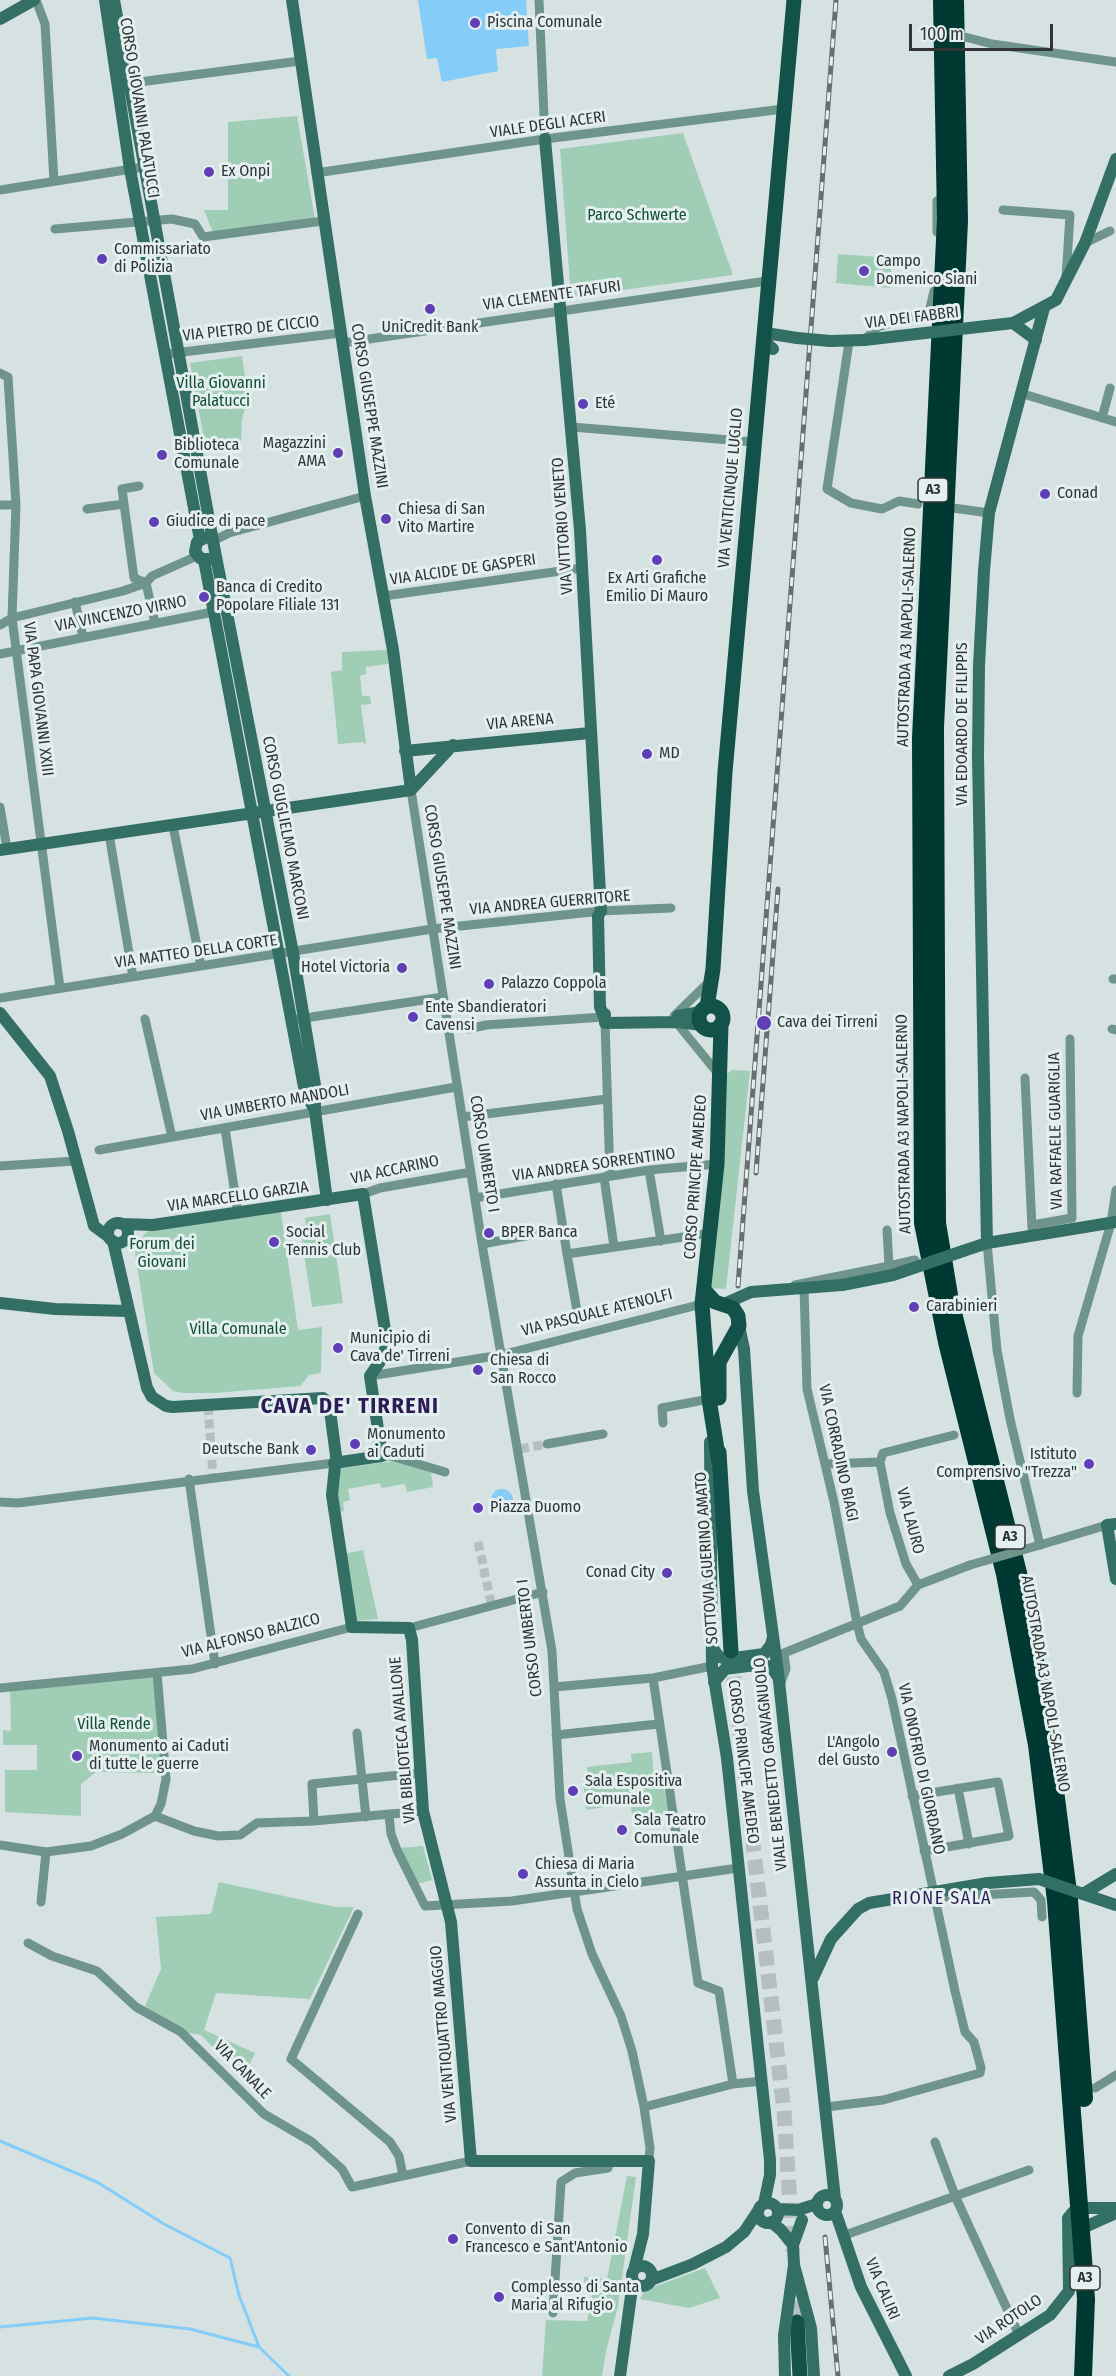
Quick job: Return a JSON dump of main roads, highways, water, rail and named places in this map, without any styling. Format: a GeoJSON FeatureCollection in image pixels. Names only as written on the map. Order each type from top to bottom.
{"type":"FeatureCollection","features":[{"type":"Feature","properties":{"kind":"highway","name":"AUTOSTRADA A3 NAPOLI-SALERNO"},"geometry":{"type":"LineString","coordinates":[[942,0],[946,219],[921,738],[923,1223],[947,1342],[1005,1574],[1037,1745],[1056,1900],[1099,2323],[1095,2376]]}},
{"type":"Feature","properties":{"kind":"highway","name":"AUTOSTRADA A3 NAPOLI-SALERNO"},"geometry":{"type":"LineString","coordinates":[[955,0],[958,233],[935,727],[937,1223],[950,1301],[1016,1561],[1046,1712],[1069,1900],[1084,2179],[1086,2299],[1083,2376]]}},
{"type":"Feature","properties":{"kind":"main road","name":"VIA VENTICINQUE LUGLIO"},"geometry":{"type":"LineString","coordinates":[[720,1071],[708,1036],[725,772],[754,442],[766,349],[767,281],[794,0]]}},
{"type":"Feature","properties":{"kind":"main road","name":"CORSO PRINCIPE AMEDEO"},"geometry":{"type":"LineString","coordinates":[[709,1399],[703,1297],[717,1164],[720,1071]]}},
{"type":"Feature","properties":{"kind":"main road"},"geometry":{"type":"LineString","coordinates":[[703,1297],[722,1304],[705,1323]]}},
{"type":"Feature","properties":{"kind":"main road","name":"SOTTOVIA GUERINO AMATO"},"geometry":{"type":"LineString","coordinates":[[722,1304],[736,1312],[741,1321],[719,1362],[719,1462],[731,1651]]}},
{"type":"Feature","properties":{"kind":"main road","name":"SOTTOVIA GUERINO AMATO"},"geometry":{"type":"LineString","coordinates":[[709,1399],[719,1462]]}},
{"type":"Feature","properties":{"kind":"main road"},"geometry":{"type":"LineString","coordinates":[[797,2322],[800,2376]]}},
{"type":"Feature","properties":{"kind":"water","name":"Piscina Comunale"},"geometry":{"type":"Polygon","coordinates":[[[418,0],[526,0],[529,46],[496,49],[498,71],[442,82],[437,58],[427,59],[418,0]]]}},
{"type":"Feature","properties":{"kind":"water"},"geometry":{"type":"Polygon","coordinates":[[[502,1489],[512,1496],[513,1500],[506,1510],[502,1511],[492,1504],[491,1500],[498,1490],[502,1489]]]}},
{"type":"Feature","properties":{"kind":"waterway"},"geometry":{"type":"LineString","coordinates":[[0,2141],[97,2182],[164,2224],[230,2258],[239,2295],[259,2347]]}},
{"type":"Feature","properties":{"kind":"waterway"},"geometry":{"type":"LineString","coordinates":[[0,2327],[93,2318],[190,2329],[259,2347],[289,2376]]}},
{"type":"Feature","properties":{"kind":"tunnel"},"geometry":{"type":"LineString","coordinates":[[208,1406],[213,1477]]}},
{"type":"Feature","properties":{"kind":"tunnel"},"geometry":{"type":"LineString","coordinates":[[520,1449],[547,1444]]}},
{"type":"Feature","properties":{"kind":"tunnel"},"geometry":{"type":"LineString","coordinates":[[478,1542],[492,1607]]}},
{"type":"Feature","properties":{"kind":"tunnel"},"geometry":{"type":"LineString","coordinates":[[731,1654],[784,2111],[793,2251]]}},
{"type":"Feature","properties":{"kind":"tunnel"},"geometry":{"type":"LineString","coordinates":[[795,2278],[797,2322]]}},
{"type":"Feature","properties":{"kind":"railway"},"geometry":{"type":"LineString","coordinates":[[738,1286],[836,0]]}},
{"type":"Feature","properties":{"kind":"railway"},"geometry":{"type":"LineString","coordinates":[[756,1173],[778,889]]}},
{"type":"Feature","properties":{"kind":"railway"},"geometry":{"type":"LineString","coordinates":[[825,2237],[838,2376]]}},
{"type":"Feature","properties":{"kind":"place","name":"Piscina Comunale"},"geometry":{"type":"Point","coordinates":[475,23]}},
{"type":"Feature","properties":{"kind":"place","name":"Ex Onpi"},"geometry":{"type":"Point","coordinates":[209,172]}},
{"type":"Feature","properties":{"kind":"place","name":"Commissariato di Polizia"},"geometry":{"type":"Point","coordinates":[102,259]}},
{"type":"Feature","properties":{"kind":"place","name":"Campo Domenico Siani"},"geometry":{"type":"Point","coordinates":[864,271]}},
{"type":"Feature","properties":{"kind":"place","name":"UniCredit Bank"},"geometry":{"type":"Point","coordinates":[430,309]}},
{"type":"Feature","properties":{"kind":"place","name":"Eté"},"geometry":{"type":"Point","coordinates":[583,404]}},
{"type":"Feature","properties":{"kind":"place","name":"Magazzini AMA"},"geometry":{"type":"Point","coordinates":[338,453]}},
{"type":"Feature","properties":{"kind":"place","name":"Biblioteca Comunale"},"geometry":{"type":"Point","coordinates":[162,455]}},
{"type":"Feature","properties":{"kind":"place","name":"Conad"},"geometry":{"type":"Point","coordinates":[1045,494]}},
{"type":"Feature","properties":{"kind":"place","name":"Chiesa di San Vito Martire"},"geometry":{"type":"Point","coordinates":[386,519]}},
{"type":"Feature","properties":{"kind":"place","name":"Giudice di pace"},"geometry":{"type":"Point","coordinates":[154,522]}},
{"type":"Feature","properties":{"kind":"place","name":"Ex Arti Grafiche Emilio Di Mauro"},"geometry":{"type":"Point","coordinates":[657,560]}},
{"type":"Feature","properties":{"kind":"place","name":"Banca di Credito Popolare Filiale 131"},"geometry":{"type":"Point","coordinates":[204,597]}},
{"type":"Feature","properties":{"kind":"place","name":"MD"},"geometry":{"type":"Point","coordinates":[647,754]}},
{"type":"Feature","properties":{"kind":"place","name":"Hotel Victoria"},"geometry":{"type":"Point","coordinates":[402,968]}},
{"type":"Feature","properties":{"kind":"place","name":"Palazzo Coppola"},"geometry":{"type":"Point","coordinates":[489,984]}},
{"type":"Feature","properties":{"kind":"place","name":"Ente Sbandieratori Cavensi"},"geometry":{"type":"Point","coordinates":[413,1017]}},
{"type":"Feature","properties":{"kind":"place","name":"Cava dei Tirreni"},"geometry":{"type":"Point","coordinates":[764,1023]}},
{"type":"Feature","properties":{"kind":"place","name":"BPER Banca"},"geometry":{"type":"Point","coordinates":[489,1233]}},
{"type":"Feature","properties":{"kind":"place","name":"Social Tennis Club"},"geometry":{"type":"Point","coordinates":[274,1242]}},
{"type":"Feature","properties":{"kind":"place","name":"Carabinieri"},"geometry":{"type":"Point","coordinates":[914,1307]}},
{"type":"Feature","properties":{"kind":"place","name":"Municipio di Cava de' Tirreni"},"geometry":{"type":"Point","coordinates":[338,1348]}},
{"type":"Feature","properties":{"kind":"place","name":"Chiesa di San Rocco"},"geometry":{"type":"Point","coordinates":[478,1370]}},
{"type":"Feature","properties":{"kind":"place","name":"Monumento ai Caduti"},"geometry":{"type":"Point","coordinates":[355,1444]}},
{"type":"Feature","properties":{"kind":"place","name":"Deutsche Bank"},"geometry":{"type":"Point","coordinates":[311,1450]}},
{"type":"Feature","properties":{"kind":"place","name":"Istituto Comprensivo \"Trezza\""},"geometry":{"type":"Point","coordinates":[1089,1464]}},
{"type":"Feature","properties":{"kind":"place","name":"Piazza Duomo"},"geometry":{"type":"Point","coordinates":[478,1508]}},
{"type":"Feature","properties":{"kind":"place","name":"Conad City"},"geometry":{"type":"Point","coordinates":[667,1573]}},
{"type":"Feature","properties":{"kind":"place","name":"L'Angolo del Gusto"},"geometry":{"type":"Point","coordinates":[892,1752]}},
{"type":"Feature","properties":{"kind":"place","name":"Monumento ai Caduti di tutte le guerre"},"geometry":{"type":"Point","coordinates":[77,1756]}},
{"type":"Feature","properties":{"kind":"place","name":"Sala Espositiva Comunale"},"geometry":{"type":"Point","coordinates":[573,1791]}},
{"type":"Feature","properties":{"kind":"place","name":"Sala Teatro Comunale"},"geometry":{"type":"Point","coordinates":[622,1830]}},
{"type":"Feature","properties":{"kind":"place","name":"Chiesa di Maria Assunta in Cielo"},"geometry":{"type":"Point","coordinates":[523,1874]}},
{"type":"Feature","properties":{"kind":"place","name":"Convento di San Francesco e Sant'Antonio"},"geometry":{"type":"Point","coordinates":[453,2239]}},
{"type":"Feature","properties":{"kind":"place","name":"Complesso di Santa Maria al Rifugio"},"geometry":{"type":"Point","coordinates":[499,2297]}},
{"type":"Feature","properties":{"kind":"district","name":"CAVA DE' TIRRENI"},"geometry":{"type":"Point","coordinates":[350,1407]}},
{"type":"Feature","properties":{"kind":"district","name":"RIONE SALA"},"geometry":{"type":"Point","coordinates":[942,1899]}},
{"type":"Feature","properties":{"kind":"park label","name":"Parco Schwerte"},"geometry":{"type":"Point","coordinates":[637,216]}},
{"type":"Feature","properties":{"kind":"park label","name":"Villa Giovanni Palatucci"},"geometry":{"type":"Point","coordinates":[221,393]}},
{"type":"Feature","properties":{"kind":"park label","name":"Forum dei Giovani"},"geometry":{"type":"Point","coordinates":[162,1254]}},
{"type":"Feature","properties":{"kind":"park label","name":"Villa Comunale"},"geometry":{"type":"Point","coordinates":[238,1330]}},
{"type":"Feature","properties":{"kind":"park label","name":"Villa Rende"},"geometry":{"type":"Point","coordinates":[114,1725]}}]}
